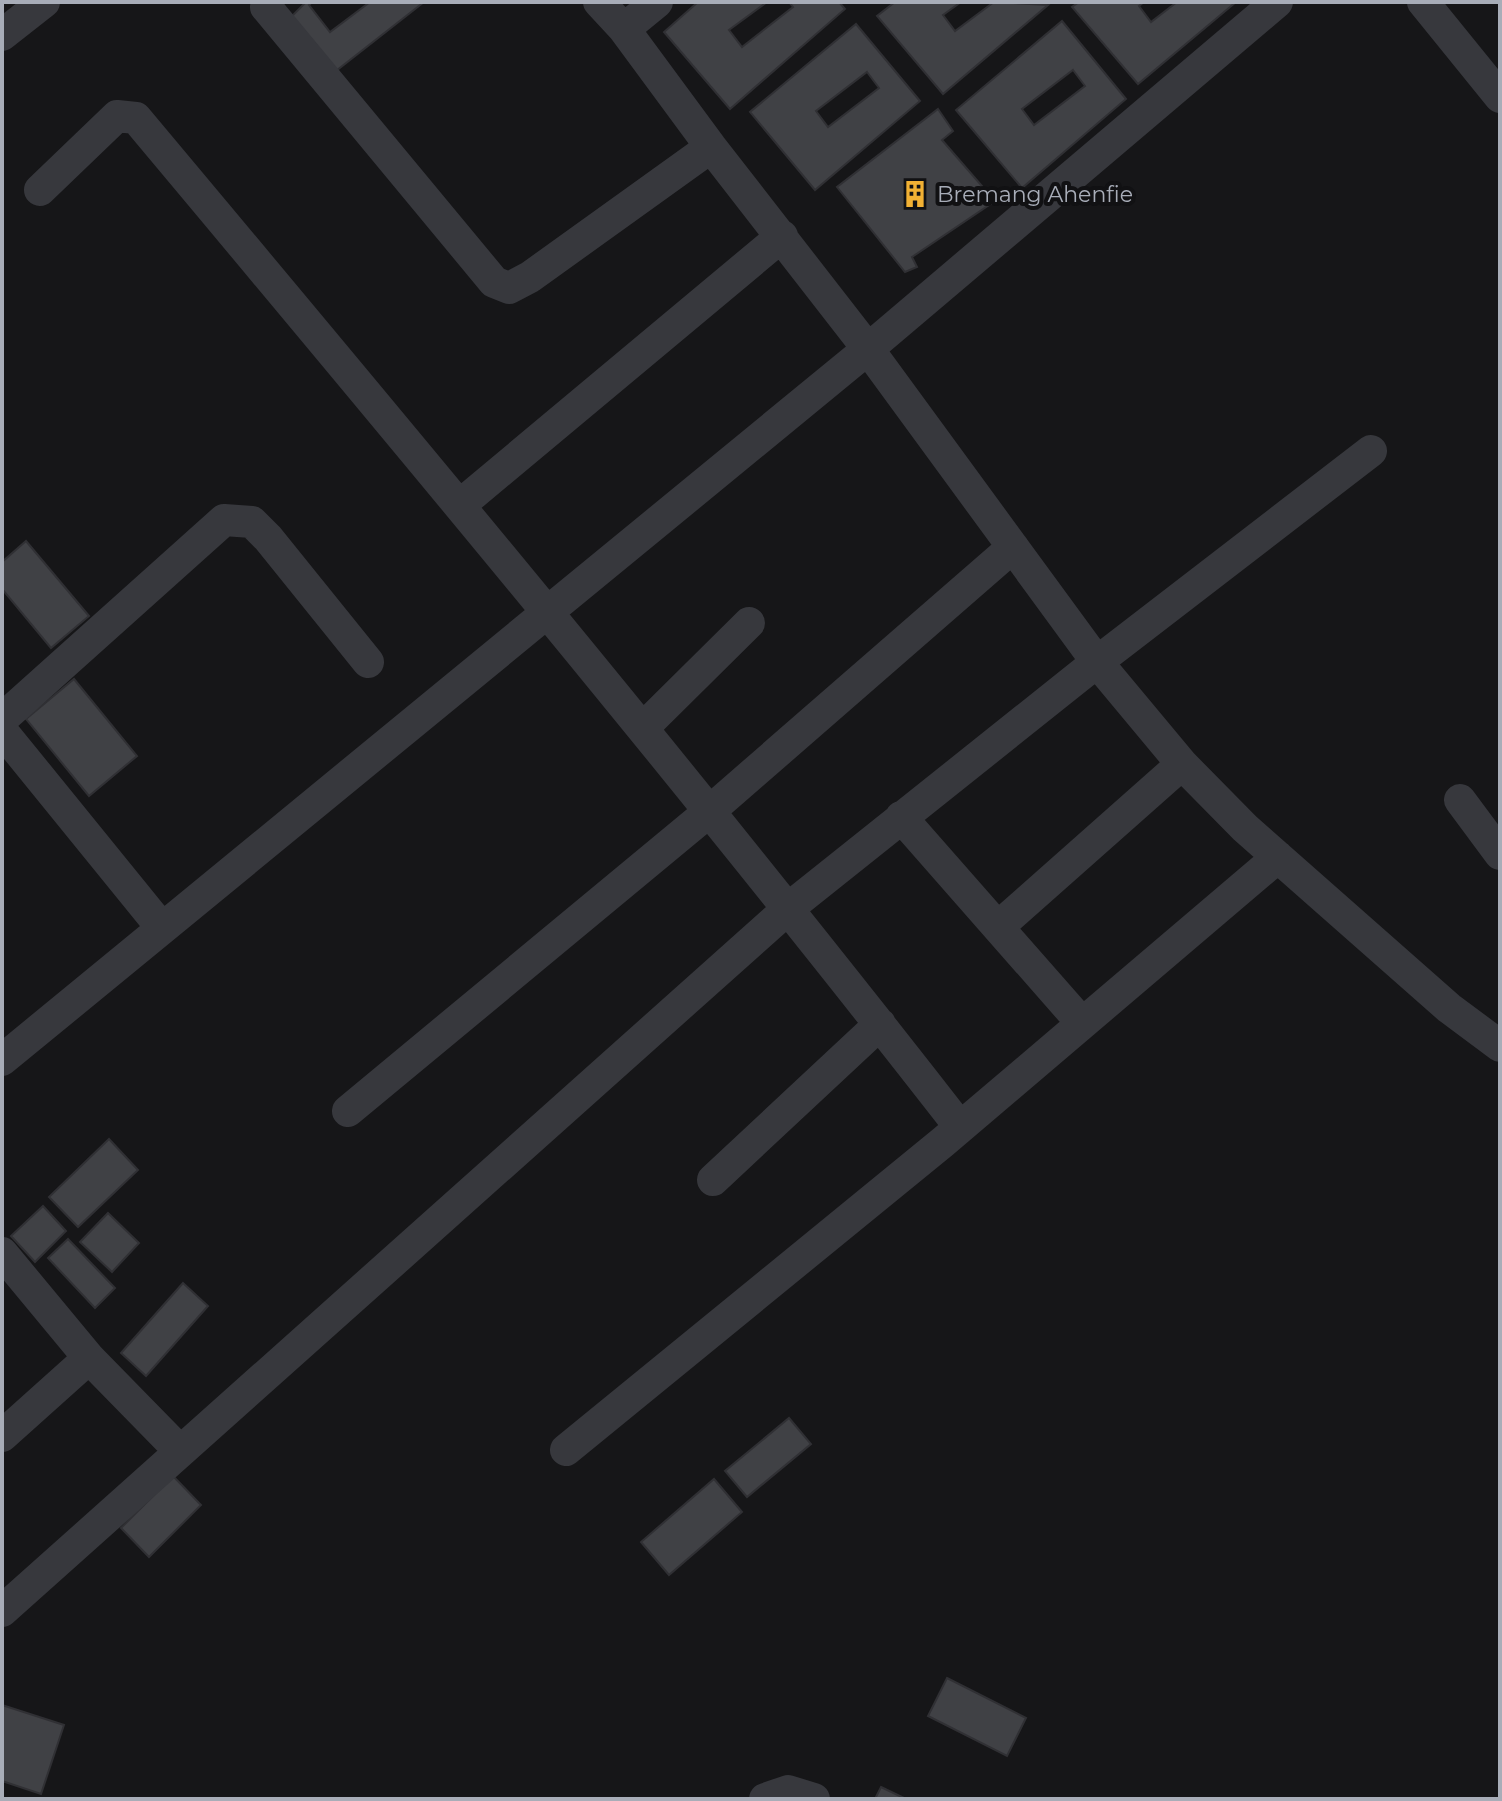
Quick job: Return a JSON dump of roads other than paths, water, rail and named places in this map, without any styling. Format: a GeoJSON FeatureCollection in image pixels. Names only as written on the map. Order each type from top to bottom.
{"type":"FeatureCollection","features":[{"type":"Feature","properties":{"kind":"street"},"geometry":{"type":"LineString","coordinates":[[2,35],[44,2]]}},
{"type":"Feature","properties":{"kind":"street"},"geometry":{"type":"LineString","coordinates":[[599,2],[624,29],[868,349],[1097,662],[1182,764],[1278,857],[1449,1008],[1500,1046]]}},
{"type":"Feature","properties":{"kind":"street"},"geometry":{"type":"LineString","coordinates":[[624,29],[657,2]]}},
{"type":"Feature","properties":{"kind":"street"},"geometry":{"type":"LineString","coordinates":[[2,1060],[868,349],[1277,2]]}},
{"type":"Feature","properties":{"kind":"street"},"geometry":{"type":"LineString","coordinates":[[1423,2],[1500,97]]}},
{"type":"Feature","properties":{"kind":"street"},"geometry":{"type":"LineString","coordinates":[[266,7],[494,282],[509,288],[530,277],[711,147]]}},
{"type":"Feature","properties":{"kind":"street"},"geometry":{"type":"LineString","coordinates":[[40,190],[117,116],[136,118],[644,727],[790,907],[960,1127]]}},
{"type":"Feature","properties":{"kind":"street"},"geometry":{"type":"LineString","coordinates":[[460,505],[782,236]]}},
{"type":"Feature","properties":{"kind":"street"},"geometry":{"type":"LineString","coordinates":[[2,1611],[790,907],[1097,662],[1371,451]]}},
{"type":"Feature","properties":{"kind":"street"},"geometry":{"type":"LineString","coordinates":[[2,719],[224,520],[252,522],[368,662]]}},
{"type":"Feature","properties":{"kind":"street"},"geometry":{"type":"LineString","coordinates":[[348,1111],[711,810],[1013,547]]}},
{"type":"Feature","properties":{"kind":"street"},"geometry":{"type":"LineString","coordinates":[[644,727],[749,623]]}},
{"type":"Feature","properties":{"kind":"street"},"geometry":{"type":"LineString","coordinates":[[2,731],[162,928]]}},
{"type":"Feature","properties":{"kind":"street"},"geometry":{"type":"LineString","coordinates":[[998,927],[1182,764]]}},
{"type":"Feature","properties":{"kind":"street"},"geometry":{"type":"LineString","coordinates":[[1460,800],[1500,854]]}},
{"type":"Feature","properties":{"kind":"street"},"geometry":{"type":"LineString","coordinates":[[901,817],[1082,1023]]}},
{"type":"Feature","properties":{"kind":"street"},"geometry":{"type":"LineString","coordinates":[[566,1450],[960,1127],[1278,857]]}},
{"type":"Feature","properties":{"kind":"street"},"geometry":{"type":"LineString","coordinates":[[713,1180],[880,1024]]}},
{"type":"Feature","properties":{"kind":"street"},"geometry":{"type":"LineString","coordinates":[[2,1253],[89,1358],[179,1450]]}},
{"type":"Feature","properties":{"kind":"street"},"geometry":{"type":"LineString","coordinates":[[2,1436],[89,1358]]}},
{"type":"Feature","properties":{"kind":"street"},"geometry":{"type":"LineString","coordinates":[[765,1799],[788,1791],[814,1799]]}},
{"type":"Feature","properties":{"kind":"place","name":"Bremang Ahenfie"},"geometry":{"type":"Point","coordinates":[915,194]}}]}
